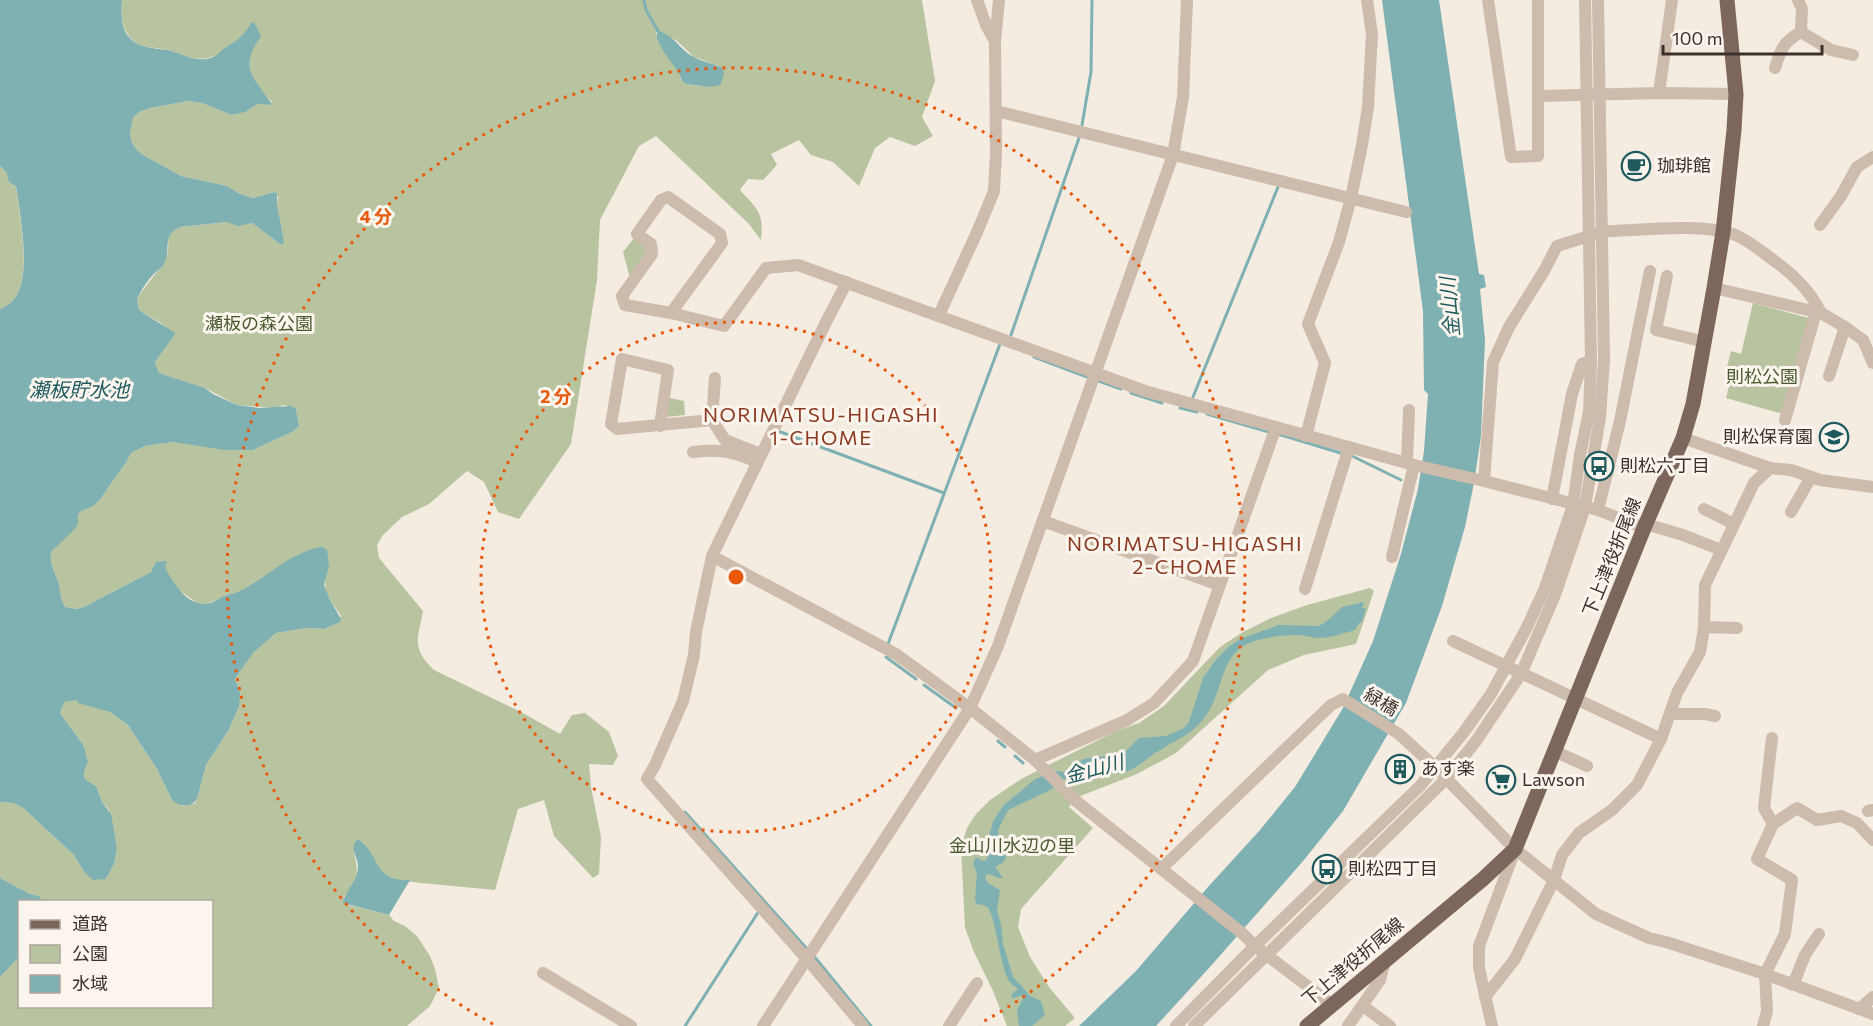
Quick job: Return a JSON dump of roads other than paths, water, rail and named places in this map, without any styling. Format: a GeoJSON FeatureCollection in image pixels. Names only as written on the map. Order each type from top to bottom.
{"type":"FeatureCollection","features":[{"type":"Feature","properties":{"kind":"main road","name":"下上津役折尾線"},"geometry":{"type":"LineString","coordinates":[[1307,1026],[1515,849],[1645,526],[1683,438],[1693,404],[1723,232],[1736,94],[1727,0]]}},
{"type":"Feature","properties":{"kind":"street"},"geometry":{"type":"LineString","coordinates":[[976,0],[995,41]]}},
{"type":"Feature","properties":{"kind":"street"},"geometry":{"type":"LineString","coordinates":[[939,315],[994,190],[995,41],[999,0]]}},
{"type":"Feature","properties":{"kind":"street"},"geometry":{"type":"LineString","coordinates":[[763,1026],[970,708],[998,646],[1173,155],[1183,98],[1187,0]]}},
{"type":"Feature","properties":{"kind":"street"},"geometry":{"type":"LineString","coordinates":[[1306,436],[1325,363],[1308,324],[1339,242],[1351,198],[1368,107],[1372,34],[1367,0]]}},
{"type":"Feature","properties":{"kind":"street"},"geometry":{"type":"LineString","coordinates":[[1488,0],[1510,157],[1538,156],[1538,0]]}},
{"type":"Feature","properties":{"kind":"street"},"geometry":{"type":"LineString","coordinates":[[1176,1026],[1436,768],[1464,732],[1491,694],[1506,667],[1545,588],[1579,506],[1594,462],[1604,360],[1602,232],[1585,0]]}},
{"type":"Feature","properties":{"kind":"street"},"geometry":{"type":"LineString","coordinates":[[1202,1024],[1267,955],[1446,779],[1476,741],[1521,674],[1555,596],[1579,506],[1580,455],[1588,412],[1591,361],[1589,236],[1592,94],[1598,0]]}},
{"type":"Feature","properties":{"kind":"street"},"geometry":{"type":"LineString","coordinates":[[1659,93],[1672,0]]}},
{"type":"Feature","properties":{"kind":"street"},"geometry":{"type":"LineString","coordinates":[[1798,0],[1802,9],[1801,32]]}},
{"type":"Feature","properties":{"kind":"street"},"geometry":{"type":"LineString","coordinates":[[1801,32],[1831,50],[1853,55]]}},
{"type":"Feature","properties":{"kind":"street"},"geometry":{"type":"LineString","coordinates":[[1775,68],[1788,39],[1801,32]]}},
{"type":"Feature","properties":{"kind":"street"},"geometry":{"type":"LineString","coordinates":[[1539,96],[1736,94]]}},
{"type":"Feature","properties":{"kind":"street"},"geometry":{"type":"LineString","coordinates":[[996,111],[1406,212]]}},
{"type":"Feature","properties":{"kind":"street"},"geometry":{"type":"LineString","coordinates":[[1820,225],[1841,196],[1857,167],[1873,157]]}},
{"type":"Feature","properties":{"kind":"street"},"geometry":{"type":"LineString","coordinates":[[671,314],[722,243],[720,234],[668,197],[661,200],[637,234],[651,244],[652,254],[622,296],[625,305],[724,326],[766,268],[798,265],[939,315],[1094,379],[1276,427],[1306,436],[1347,454],[1413,464],[1598,510],[1645,526],[1683,535],[1721,550]]}},
{"type":"Feature","properties":{"kind":"street"},"geometry":{"type":"LineString","coordinates":[[1482,481],[1493,362],[1509,327],[1557,246],[1602,232],[1687,228],[1723,232],[1751,244],[1794,276],[1814,299],[1818,313],[1785,420]]}},
{"type":"Feature","properties":{"kind":"street"},"geometry":{"type":"LineString","coordinates":[[1598,510],[1622,410],[1650,271]]}},
{"type":"Feature","properties":{"kind":"street"},"geometry":{"type":"LineString","coordinates":[[1667,276],[1656,330],[1705,342]]}},
{"type":"Feature","properties":{"kind":"street"},"geometry":{"type":"LineString","coordinates":[[847,282],[712,556],[683,701],[647,779],[807,959],[863,1026]]}},
{"type":"Feature","properties":{"kind":"street"},"geometry":{"type":"LineString","coordinates":[[1714,288],[1818,313],[1845,327],[1863,340],[1873,363]]}},
{"type":"Feature","properties":{"kind":"street"},"geometry":{"type":"LineString","coordinates":[[1829,376],[1845,327]]}},
{"type":"Feature","properties":{"kind":"street"},"geometry":{"type":"LineString","coordinates":[[660,426],[668,370],[622,359],[611,424],[617,429],[660,426],[712,420]]}},
{"type":"Feature","properties":{"kind":"street"},"geometry":{"type":"LineString","coordinates":[[1552,499],[1572,394],[1582,364],[1591,361]]}},
{"type":"Feature","properties":{"kind":"street"},"geometry":{"type":"LineString","coordinates":[[715,378],[712,420],[725,440],[759,458]]}},
{"type":"Feature","properties":{"kind":"street"},"geometry":{"type":"LineString","coordinates":[[1601,409],[1622,410]]}},
{"type":"Feature","properties":{"kind":"street"},"geometry":{"type":"LineString","coordinates":[[1392,557],[1413,464],[1409,410]]}},
{"type":"Feature","properties":{"kind":"street"},"geometry":{"type":"LineString","coordinates":[[1035,760],[1127,720],[1154,703],[1193,660],[1276,427]]}},
{"type":"Feature","properties":{"kind":"street"},"geometry":{"type":"LineString","coordinates":[[1683,438],[1770,468],[1791,470],[1820,480],[1873,487]]}},
{"type":"Feature","properties":{"kind":"street"},"geometry":{"type":"LineString","coordinates":[[693,452],[716,449],[759,458]]}},
{"type":"Feature","properties":{"kind":"street"},"geometry":{"type":"LineString","coordinates":[[1305,589],[1347,454]]}},
{"type":"Feature","properties":{"kind":"street"},"geometry":{"type":"LineString","coordinates":[[1485,997],[1515,959],[1554,880],[1562,855],[1567,848],[1579,833],[1612,810],[1637,785],[1661,739],[1677,693],[1700,652],[1704,627],[1705,585],[1754,483],[1770,468]]}},
{"type":"Feature","properties":{"kind":"street"},"geometry":{"type":"LineString","coordinates":[[1791,512],[1811,477]]}},
{"type":"Feature","properties":{"kind":"street"},"geometry":{"type":"LineString","coordinates":[[1704,510],[1734,524]]}},
{"type":"Feature","properties":{"kind":"street"},"geometry":{"type":"LineString","coordinates":[[1043,521],[1219,585]]}},
{"type":"Feature","properties":{"kind":"street"},"geometry":{"type":"LineString","coordinates":[[712,556],[896,654],[970,708],[1035,760],[1073,798],[1255,946],[1331,1004]]}},
{"type":"Feature","properties":{"kind":"street"},"geometry":{"type":"LineString","coordinates":[[1704,627],[1737,628]]}},
{"type":"Feature","properties":{"kind":"street"},"geometry":{"type":"LineString","coordinates":[[1453,641],[1661,739]]}},
{"type":"Feature","properties":{"kind":"street","name":"緑橋"},"geometry":{"type":"LineString","coordinates":[[1161,869],[1330,705],[1343,699],[1399,734],[1436,768],[1515,849],[1596,914],[1649,938],[1765,974],[1873,1014]]}},
{"type":"Feature","properties":{"kind":"street"},"geometry":{"type":"LineString","coordinates":[[1670,714],[1715,716]]}},
{"type":"Feature","properties":{"kind":"street"},"geometry":{"type":"LineString","coordinates":[[1772,738],[1764,808],[1773,824]]}},
{"type":"Feature","properties":{"kind":"street"},"geometry":{"type":"LineString","coordinates":[[1554,751],[1587,766]]}},
{"type":"Feature","properties":{"kind":"street"},"geometry":{"type":"LineString","coordinates":[[1763,1026],[1767,1011],[1765,974],[1785,934],[1792,880],[1757,859],[1773,824],[1797,808],[1817,820],[1841,816],[1857,823],[1873,840]]}},
{"type":"Feature","properties":{"kind":"street"},"geometry":{"type":"LineString","coordinates":[[1492,1026],[1479,968],[1479,946],[1515,849]]}},
{"type":"Feature","properties":{"kind":"street"},"geometry":{"type":"LineString","coordinates":[[1793,985],[1805,955],[1820,934]]}},
{"type":"Feature","properties":{"kind":"street"},"geometry":{"type":"LineString","coordinates":[[1348,1026],[1380,980],[1385,961]]}},
{"type":"Feature","properties":{"kind":"street"},"geometry":{"type":"LineString","coordinates":[[543,973],[631,1026]]}},
{"type":"Feature","properties":{"kind":"street"},"geometry":{"type":"LineString","coordinates":[[949,1026],[977,983]]}},
{"type":"Feature","properties":{"kind":"street"},"geometry":{"type":"LineString","coordinates":[[1858,1009],[1873,997]]}},
{"type":"Feature","properties":{"kind":"street"},"geometry":{"type":"LineString","coordinates":[[1363,1006],[1390,1026]]}},
{"type":"Feature","properties":{"kind":"water","name":"瀬板貯水池"},"geometry":{"type":"Polygon","coordinates":[[[0,0],[122,0],[123,24],[126,33],[136,43],[202,59],[213,57],[238,40],[254,22],[261,36],[250,57],[251,72],[272,104],[257,104],[245,112],[232,115],[202,103],[189,101],[150,108],[139,112],[133,118],[130,134],[137,150],[181,176],[227,186],[240,194],[253,198],[275,192],[284,241],[280,244],[252,223],[238,226],[227,222],[180,227],[168,239],[167,254],[163,265],[148,281],[137,300],[139,310],[175,333],[155,362],[159,373],[205,388],[237,405],[259,408],[291,406],[296,409],[299,426],[292,432],[253,450],[225,450],[173,442],[145,446],[131,453],[99,501],[92,507],[81,511],[75,529],[52,551],[51,562],[63,604],[65,607],[78,609],[84,607],[151,572],[156,562],[167,561],[165,568],[182,593],[195,602],[210,603],[244,589],[303,553],[323,547],[327,550],[329,567],[324,585],[341,619],[340,622],[324,629],[306,628],[276,633],[253,653],[235,679],[240,693],[239,707],[228,731],[206,765],[197,799],[188,805],[181,805],[172,800],[157,769],[128,725],[110,712],[78,703],[77,700],[64,702],[60,713],[84,746],[88,762],[84,776],[96,786],[102,802],[111,814],[117,849],[114,864],[106,879],[93,880],[85,873],[73,854],[23,808],[13,803],[0,802],[0,309],[12,302],[20,288],[24,260],[16,186],[9,181],[7,173],[0,166],[0,0]]]}},
{"type":"Feature","properties":{"kind":"water","name":"金山川"},"geometry":{"type":"Polygon","coordinates":[[[1382,0],[1439,0],[1479,274],[1484,275],[1486,287],[1480,289],[1485,340],[1481,436],[1465,527],[1442,606],[1406,703],[1343,811],[1304,860],[1156,1026],[1079,1026],[1136,971],[1295,787],[1343,708],[1373,641],[1401,554],[1418,489],[1424,451],[1428,394],[1424,390],[1423,311],[1382,0]]]}},
{"type":"Feature","properties":{"kind":"water"},"geometry":{"type":"Polygon","coordinates":[[[657,30],[669,36],[686,52],[699,60],[723,69],[724,75],[720,85],[709,87],[683,82],[657,39],[657,30]]]}},
{"type":"Feature","properties":{"kind":"water","name":"金山川"},"geometry":{"type":"Polygon","coordinates":[[[1364,602],[1362,608],[1366,608],[1362,622],[1355,630],[1324,638],[1297,635],[1277,636],[1243,646],[1226,667],[1213,703],[1204,719],[1187,734],[1135,768],[1121,773],[1107,771],[1098,774],[1094,780],[1067,778],[1050,790],[1008,810],[998,830],[1000,845],[1006,857],[1004,862],[995,867],[1003,878],[987,874],[985,878],[988,883],[1000,890],[997,911],[1003,944],[1013,977],[1030,996],[1041,1001],[1045,1015],[1032,1026],[1019,1026],[1017,1010],[1023,999],[1021,995],[1013,999],[1011,995],[1018,989],[1010,982],[1005,972],[992,917],[986,906],[977,904],[975,900],[977,872],[973,864],[976,857],[983,861],[986,860],[993,821],[1004,805],[1035,779],[1057,771],[1070,770],[1075,763],[1083,759],[1121,756],[1139,738],[1166,736],[1184,728],[1189,722],[1203,678],[1227,648],[1240,639],[1279,625],[1319,626],[1342,607],[1364,602]]]}},
{"type":"Feature","properties":{"kind":"water"},"geometry":{"type":"Polygon","coordinates":[[[358,839],[389,877],[410,880],[389,915],[343,903],[357,871],[358,862],[354,845],[358,839]]]}},
{"type":"Feature","properties":{"kind":"water"},"geometry":{"type":"Polygon","coordinates":[[[0,878],[30,894],[39,896],[42,900],[18,900],[18,958],[0,977],[0,878]]]}},
{"type":"Feature","properties":{"kind":"waterway"},"geometry":{"type":"LineString","coordinates":[[644,0],[646,10],[659,33]]}},
{"type":"Feature","properties":{"kind":"waterway"},"geometry":{"type":"LineString","coordinates":[[1082,125],[1091,72],[1092,0]]}},
{"type":"Feature","properties":{"kind":"waterway"},"geometry":{"type":"LineString","coordinates":[[1011,335],[1079,138]]}},
{"type":"Feature","properties":{"kind":"waterway"},"geometry":{"type":"LineString","coordinates":[[1193,397],[1278,187]]}},
{"type":"Feature","properties":{"kind":"waterway"},"geometry":{"type":"LineString","coordinates":[[888,644],[1000,344]]}},
{"type":"Feature","properties":{"kind":"waterway"},"geometry":{"type":"LineString","coordinates":[[1034,357],[1090,378]]}},
{"type":"Feature","properties":{"kind":"waterway"},"geometry":{"type":"LineString","coordinates":[[1096,380],[1121,389]]}},
{"type":"Feature","properties":{"kind":"waterway"},"geometry":{"type":"LineString","coordinates":[[1131,393],[1162,403]]}},
{"type":"Feature","properties":{"kind":"waterway"},"geometry":{"type":"LineString","coordinates":[[1180,408],[1197,412]]}},
{"type":"Feature","properties":{"kind":"waterway"},"geometry":{"type":"LineString","coordinates":[[1207,414],[1269,432]]}},
{"type":"Feature","properties":{"kind":"waterway"},"geometry":{"type":"LineString","coordinates":[[778,431],[944,493]]}},
{"type":"Feature","properties":{"kind":"waterway"},"geometry":{"type":"LineString","coordinates":[[1278,434],[1344,454]]}},
{"type":"Feature","properties":{"kind":"waterway"},"geometry":{"type":"LineString","coordinates":[[1350,455],[1401,480]]}},
{"type":"Feature","properties":{"kind":"waterway"},"geometry":{"type":"LineString","coordinates":[[886,657],[916,679]]}},
{"type":"Feature","properties":{"kind":"waterway"},"geometry":{"type":"LineString","coordinates":[[924,685],[956,708]]}},
{"type":"Feature","properties":{"kind":"waterway"},"geometry":{"type":"LineString","coordinates":[[998,741],[1005,747]]}},
{"type":"Feature","properties":{"kind":"waterway"},"geometry":{"type":"LineString","coordinates":[[1015,756],[1023,763]]}},
{"type":"Feature","properties":{"kind":"waterway"},"geometry":{"type":"LineString","coordinates":[[685,812],[808,950]]}},
{"type":"Feature","properties":{"kind":"waterway"},"geometry":{"type":"LineString","coordinates":[[685,1026],[759,911]]}},
{"type":"Feature","properties":{"kind":"waterway"},"geometry":{"type":"LineString","coordinates":[[813,955],[871,1026]]}},
{"type":"Feature","properties":{"kind":"place","name":"珈琲館"},"geometry":{"type":"Point","coordinates":[1636,166]}},
{"type":"Feature","properties":{"kind":"place","name":"則松保育園"},"geometry":{"type":"Point","coordinates":[1834,437]}},
{"type":"Feature","properties":{"kind":"place","name":"則松六丁目"},"geometry":{"type":"Point","coordinates":[1599,466]}},
{"type":"Feature","properties":{"kind":"place","name":"あす楽"},"geometry":{"type":"Point","coordinates":[1400,769]}},
{"type":"Feature","properties":{"kind":"place","name":"Lawson"},"geometry":{"type":"Point","coordinates":[1501,780]}},
{"type":"Feature","properties":{"kind":"place","name":"則松四丁目"},"geometry":{"type":"Point","coordinates":[1327,869]}},
{"type":"Feature","properties":{"kind":"district","name":"NORIMATSU-HIGASHI 1-CHOME"},"geometry":{"type":"Point","coordinates":[821,426]}},
{"type":"Feature","properties":{"kind":"district","name":"NORIMATSU-HIGASHI 2-CHOME"},"geometry":{"type":"Point","coordinates":[1185,556]}},
{"type":"Feature","properties":{"kind":"park label","name":"瀬板の森公園"},"geometry":{"type":"Point","coordinates":[259,324]}},
{"type":"Feature","properties":{"kind":"park label","name":"則松公園"},"geometry":{"type":"Point","coordinates":[1762,377]}},
{"type":"Feature","properties":{"kind":"park label","name":"金山川水辺の里"},"geometry":{"type":"Point","coordinates":[1012,846]}}]}
